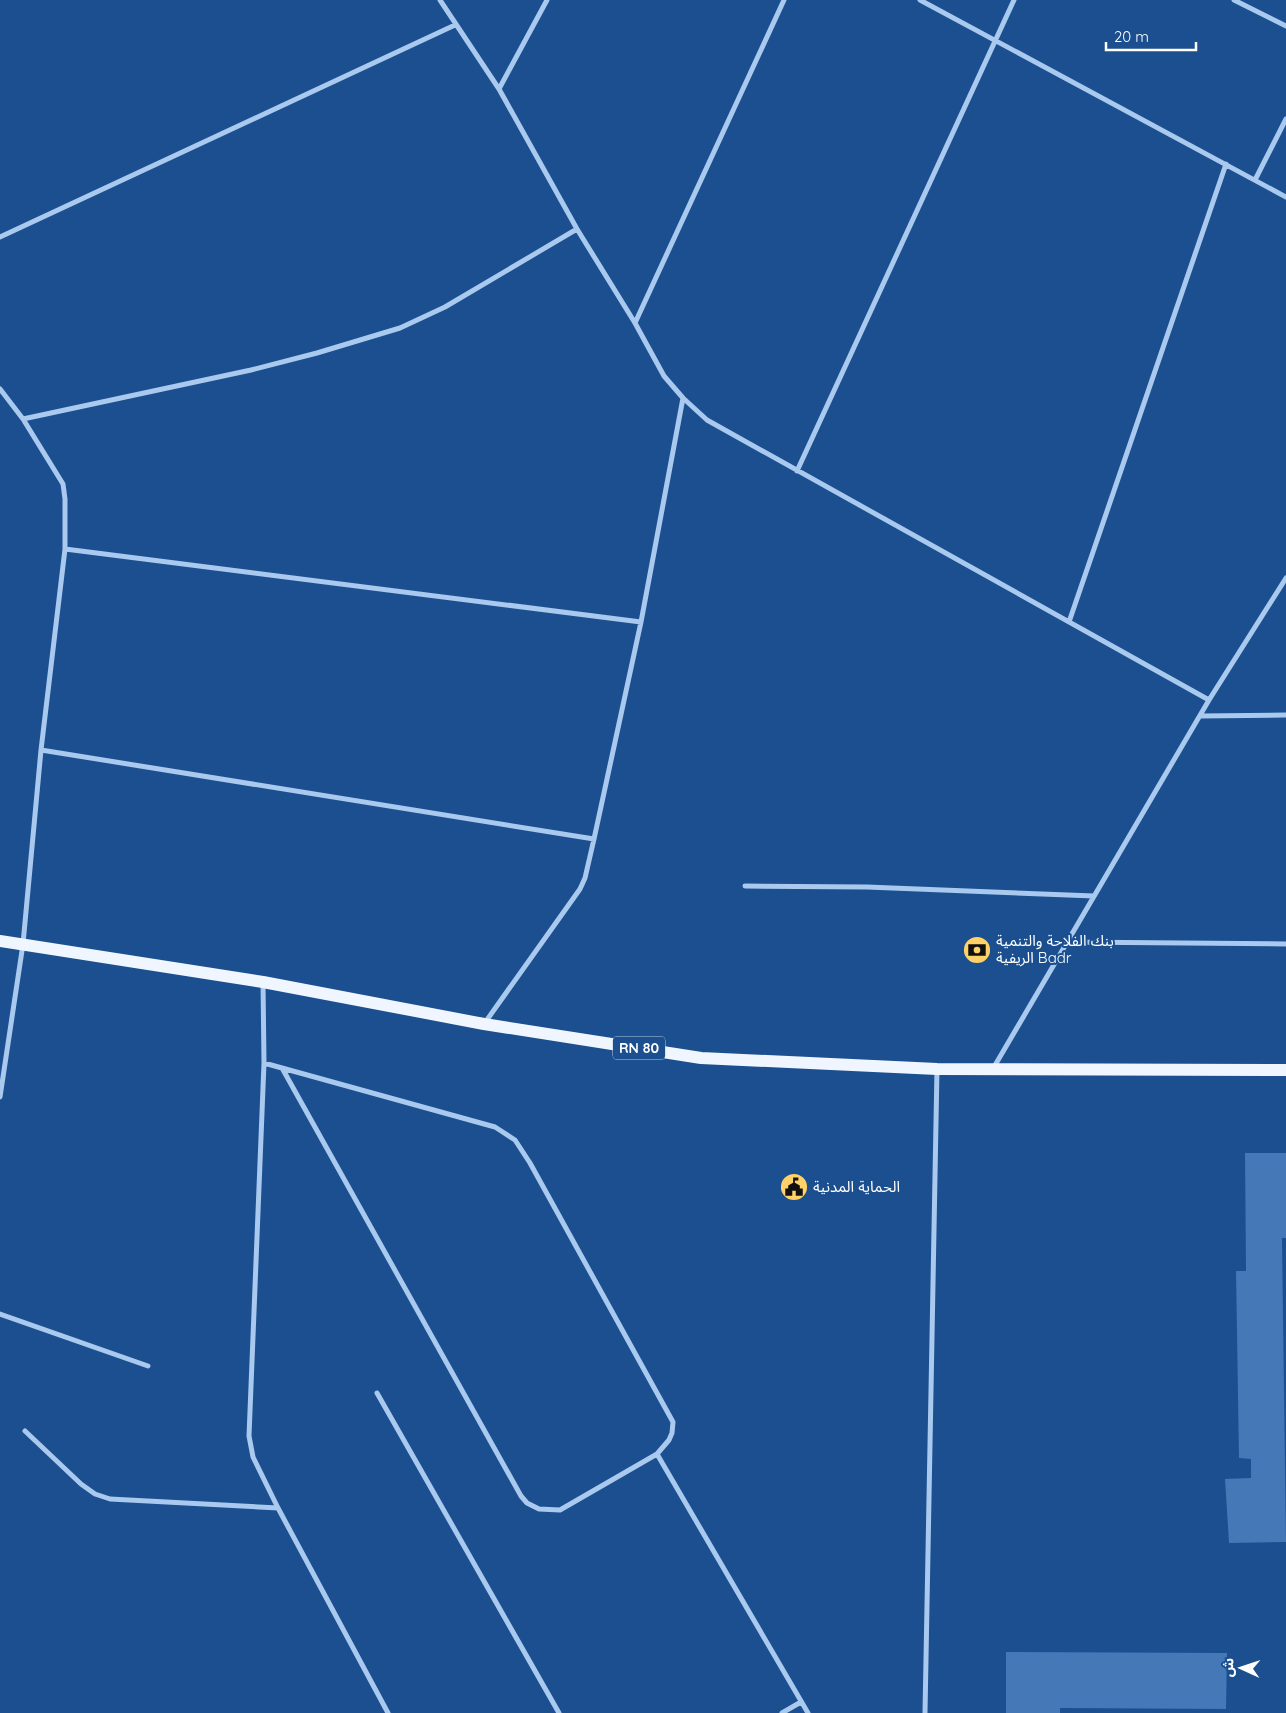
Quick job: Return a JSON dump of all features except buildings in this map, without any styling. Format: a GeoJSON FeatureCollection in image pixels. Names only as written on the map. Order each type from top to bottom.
{"type":"FeatureCollection","features":[{"type":"Feature","properties":{"kind":"main road","name":"RN 80"},"geometry":{"type":"LineString","coordinates":[[0,941],[263,982],[484,1024],[701,1058],[937,1069],[1286,1070]]}},
{"type":"Feature","properties":{"kind":"street"},"geometry":{"type":"LineString","coordinates":[[440,0],[499,89],[577,229],[635,323],[664,376],[682,398],[707,420],[1209,700]]}},
{"type":"Feature","properties":{"kind":"street"},"geometry":{"type":"LineString","coordinates":[[499,89],[547,0]]}},
{"type":"Feature","properties":{"kind":"street"},"geometry":{"type":"LineString","coordinates":[[635,323],[784,0]]}},
{"type":"Feature","properties":{"kind":"street"},"geometry":{"type":"LineString","coordinates":[[920,0],[1286,197]]}},
{"type":"Feature","properties":{"kind":"street"},"geometry":{"type":"LineString","coordinates":[[797,471],[1014,0]]}},
{"type":"Feature","properties":{"kind":"street"},"geometry":{"type":"LineString","coordinates":[[1234,0],[1286,26]]}},
{"type":"Feature","properties":{"kind":"street"},"geometry":{"type":"LineString","coordinates":[[0,237],[455,25]]}},
{"type":"Feature","properties":{"kind":"street"},"geometry":{"type":"LineString","coordinates":[[1255,180],[1286,119]]}},
{"type":"Feature","properties":{"kind":"street"},"geometry":{"type":"LineString","coordinates":[[1069,622],[1226,164]]}},
{"type":"Feature","properties":{"kind":"street"},"geometry":{"type":"LineString","coordinates":[[23,419],[251,370],[317,353],[400,328],[446,307],[577,229]]}},
{"type":"Feature","properties":{"kind":"street"},"geometry":{"type":"LineString","coordinates":[[0,389],[23,419],[63,484],[65,499],[65,549],[41,750],[23,944],[0,1097]]}},
{"type":"Feature","properties":{"kind":"street"},"geometry":{"type":"LineString","coordinates":[[484,1024],[580,889],[585,878],[641,622],[682,398]]}},
{"type":"Feature","properties":{"kind":"street"},"geometry":{"type":"LineString","coordinates":[[65,549],[641,622]]}},
{"type":"Feature","properties":{"kind":"street"},"geometry":{"type":"LineString","coordinates":[[993,1069],[1209,700],[1286,578]]}},
{"type":"Feature","properties":{"kind":"street"},"geometry":{"type":"LineString","coordinates":[[1200,716],[1286,715]]}},
{"type":"Feature","properties":{"kind":"street"},"geometry":{"type":"LineString","coordinates":[[41,750],[594,839]]}},
{"type":"Feature","properties":{"kind":"street"},"geometry":{"type":"LineString","coordinates":[[744,886],[867,887],[1094,896]]}},
{"type":"Feature","properties":{"kind":"street"},"geometry":{"type":"LineString","coordinates":[[1066,942],[1286,944]]}},
{"type":"Feature","properties":{"kind":"street"},"geometry":{"type":"LineString","coordinates":[[263,982],[264,1063],[249,1436],[253,1457],[278,1508],[388,1713]]}},
{"type":"Feature","properties":{"kind":"street"},"geometry":{"type":"LineString","coordinates":[[264,1063],[495,1127],[515,1140],[530,1163],[673,1422],[669,1440],[656,1454],[560,1510],[539,1509],[527,1503],[521,1496],[282,1068]]}},
{"type":"Feature","properties":{"kind":"street"},"geometry":{"type":"LineString","coordinates":[[925,1713],[937,1069]]}},
{"type":"Feature","properties":{"kind":"street"},"geometry":{"type":"LineString","coordinates":[[0,1314],[148,1366]]}},
{"type":"Feature","properties":{"kind":"street"},"geometry":{"type":"LineString","coordinates":[[377,1393],[559,1713]]}},
{"type":"Feature","properties":{"kind":"street"},"geometry":{"type":"LineString","coordinates":[[25,1431],[81,1484],[95,1494],[130,1501],[278,1508]]}},
{"type":"Feature","properties":{"kind":"street"},"geometry":{"type":"LineString","coordinates":[[656,1454],[808,1713]]}},
{"type":"Feature","properties":{"kind":"street"},"geometry":{"type":"LineString","coordinates":[[782,1713],[801,1702]]}},
{"type":"Feature","properties":{"kind":"place","name":"بنك الفلاحة والتنمية الريفية Badr"},"geometry":{"type":"Point","coordinates":[977,950]}},
{"type":"Feature","properties":{"kind":"place","name":"الحماية المدنية"},"geometry":{"type":"Point","coordinates":[794,1187]}}]}
